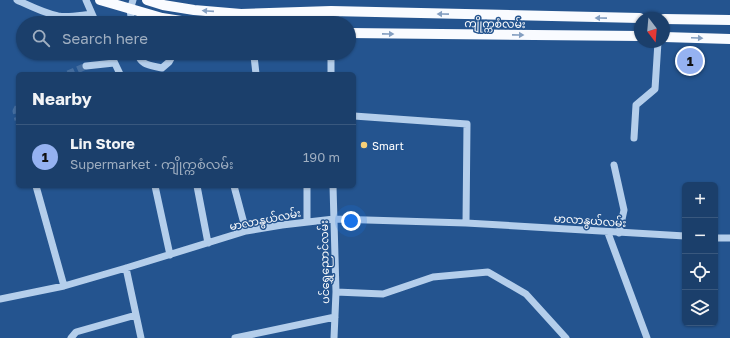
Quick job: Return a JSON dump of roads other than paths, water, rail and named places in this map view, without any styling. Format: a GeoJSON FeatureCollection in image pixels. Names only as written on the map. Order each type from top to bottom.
{"type":"FeatureCollection","features":[{"type":"Feature","properties":{"kind":"main road"},"geometry":{"type":"LineString","coordinates":[[100,0],[132,5],[157,16]]}},
{"type":"Feature","properties":{"kind":"main road","name":"ကျိုက္ကစံလမ်း"},"geometry":{"type":"LineString","coordinates":[[147,0],[164,5],[189,9],[241,14],[331,11],[634,18]]}},
{"type":"Feature","properties":{"kind":"main road"},"geometry":{"type":"LineString","coordinates":[[670,19],[730,20]]}},
{"type":"Feature","properties":{"kind":"main road","name":"ကျိုက္ကစံလမ်း"},"geometry":{"type":"LineString","coordinates":[[356,33],[634,36]]}},
{"type":"Feature","properties":{"kind":"main road"},"geometry":{"type":"LineString","coordinates":[[670,36],[730,39]]}},
{"type":"Feature","properties":{"kind":"street"},"geometry":{"type":"LineString","coordinates":[[17,0],[58,16],[92,14],[86,0]]}},
{"type":"Feature","properties":{"kind":"street"},"geometry":{"type":"LineString","coordinates":[[132,5],[132,16]]}},
{"type":"Feature","properties":{"kind":"street"},"geometry":{"type":"LineString","coordinates":[[189,9],[189,16]]}},
{"type":"Feature","properties":{"kind":"street"},"geometry":{"type":"LineString","coordinates":[[331,11],[331,16]]}},
{"type":"Feature","properties":{"kind":"street"},"geometry":{"type":"LineString","coordinates":[[634,138],[636,105],[655,90],[658,48]]}},
{"type":"Feature","properties":{"kind":"street"},"geometry":{"type":"LineString","coordinates":[[113,60],[119,72]]}},
{"type":"Feature","properties":{"kind":"street"},"geometry":{"type":"LineString","coordinates":[[140,60],[145,65],[162,68],[170,60]]}},
{"type":"Feature","properties":{"kind":"street"},"geometry":{"type":"LineString","coordinates":[[254,60],[256,72]]}},
{"type":"Feature","properties":{"kind":"street"},"geometry":{"type":"LineString","coordinates":[[331,60],[331,72]]}},
{"type":"Feature","properties":{"kind":"street"},"geometry":{"type":"LineString","coordinates":[[86,66],[114,63]]}},
{"type":"Feature","properties":{"kind":"street"},"geometry":{"type":"LineString","coordinates":[[356,116],[467,124],[466,223]]}},
{"type":"Feature","properties":{"kind":"street"},"geometry":{"type":"LineString","coordinates":[[614,165],[624,210],[619,233]]}},
{"type":"Feature","properties":{"kind":"street"},"geometry":{"type":"LineString","coordinates":[[37,188],[64,286]]}},
{"type":"Feature","properties":{"kind":"street"},"geometry":{"type":"LineString","coordinates":[[155,188],[170,254]]}},
{"type":"Feature","properties":{"kind":"street"},"geometry":{"type":"LineString","coordinates":[[197,188],[208,243]]}},
{"type":"Feature","properties":{"kind":"street"},"geometry":{"type":"LineString","coordinates":[[235,188],[246,231]]}},
{"type":"Feature","properties":{"kind":"street"},"geometry":{"type":"LineString","coordinates":[[307,188],[307,222]]}},
{"type":"Feature","properties":{"kind":"street","name":"ပင်ရွှေညောင်လမ်း"},"geometry":{"type":"LineString","coordinates":[[334,188],[336,292],[334,338]]}},
{"type":"Feature","properties":{"kind":"street","name":"မာလာနွယ်လမ်း"},"geometry":{"type":"LineString","coordinates":[[0,299],[64,286],[246,231],[334,219],[466,223],[682,236]]}},
{"type":"Feature","properties":{"kind":"street"},"geometry":{"type":"LineString","coordinates":[[608,232],[647,338]]}},
{"type":"Feature","properties":{"kind":"street"},"geometry":{"type":"LineString","coordinates":[[718,238],[730,238]]}},
{"type":"Feature","properties":{"kind":"street"},"geometry":{"type":"LineString","coordinates":[[126,268],[141,338]]}},
{"type":"Feature","properties":{"kind":"street"},"geometry":{"type":"LineString","coordinates":[[336,292],[383,294],[433,277],[488,272],[526,294],[566,338]]}},
{"type":"Feature","properties":{"kind":"street"},"geometry":{"type":"LineString","coordinates":[[72,338],[76,332],[136,315]]}},
{"type":"Feature","properties":{"kind":"street"},"geometry":{"type":"LineString","coordinates":[[235,338],[335,317]]}},
{"type":"Feature","properties":{"kind":"tunnel"},"geometry":{"type":"LineString","coordinates":[[72,72],[86,66]]}},
{"type":"Feature","properties":{"kind":"place","name":"Lin Store"},"geometry":{"type":"Point","coordinates":[690,61]}},
{"type":"Feature","properties":{"kind":"place","name":"Smart"},"geometry":{"type":"Point","coordinates":[364,145]}}]}
